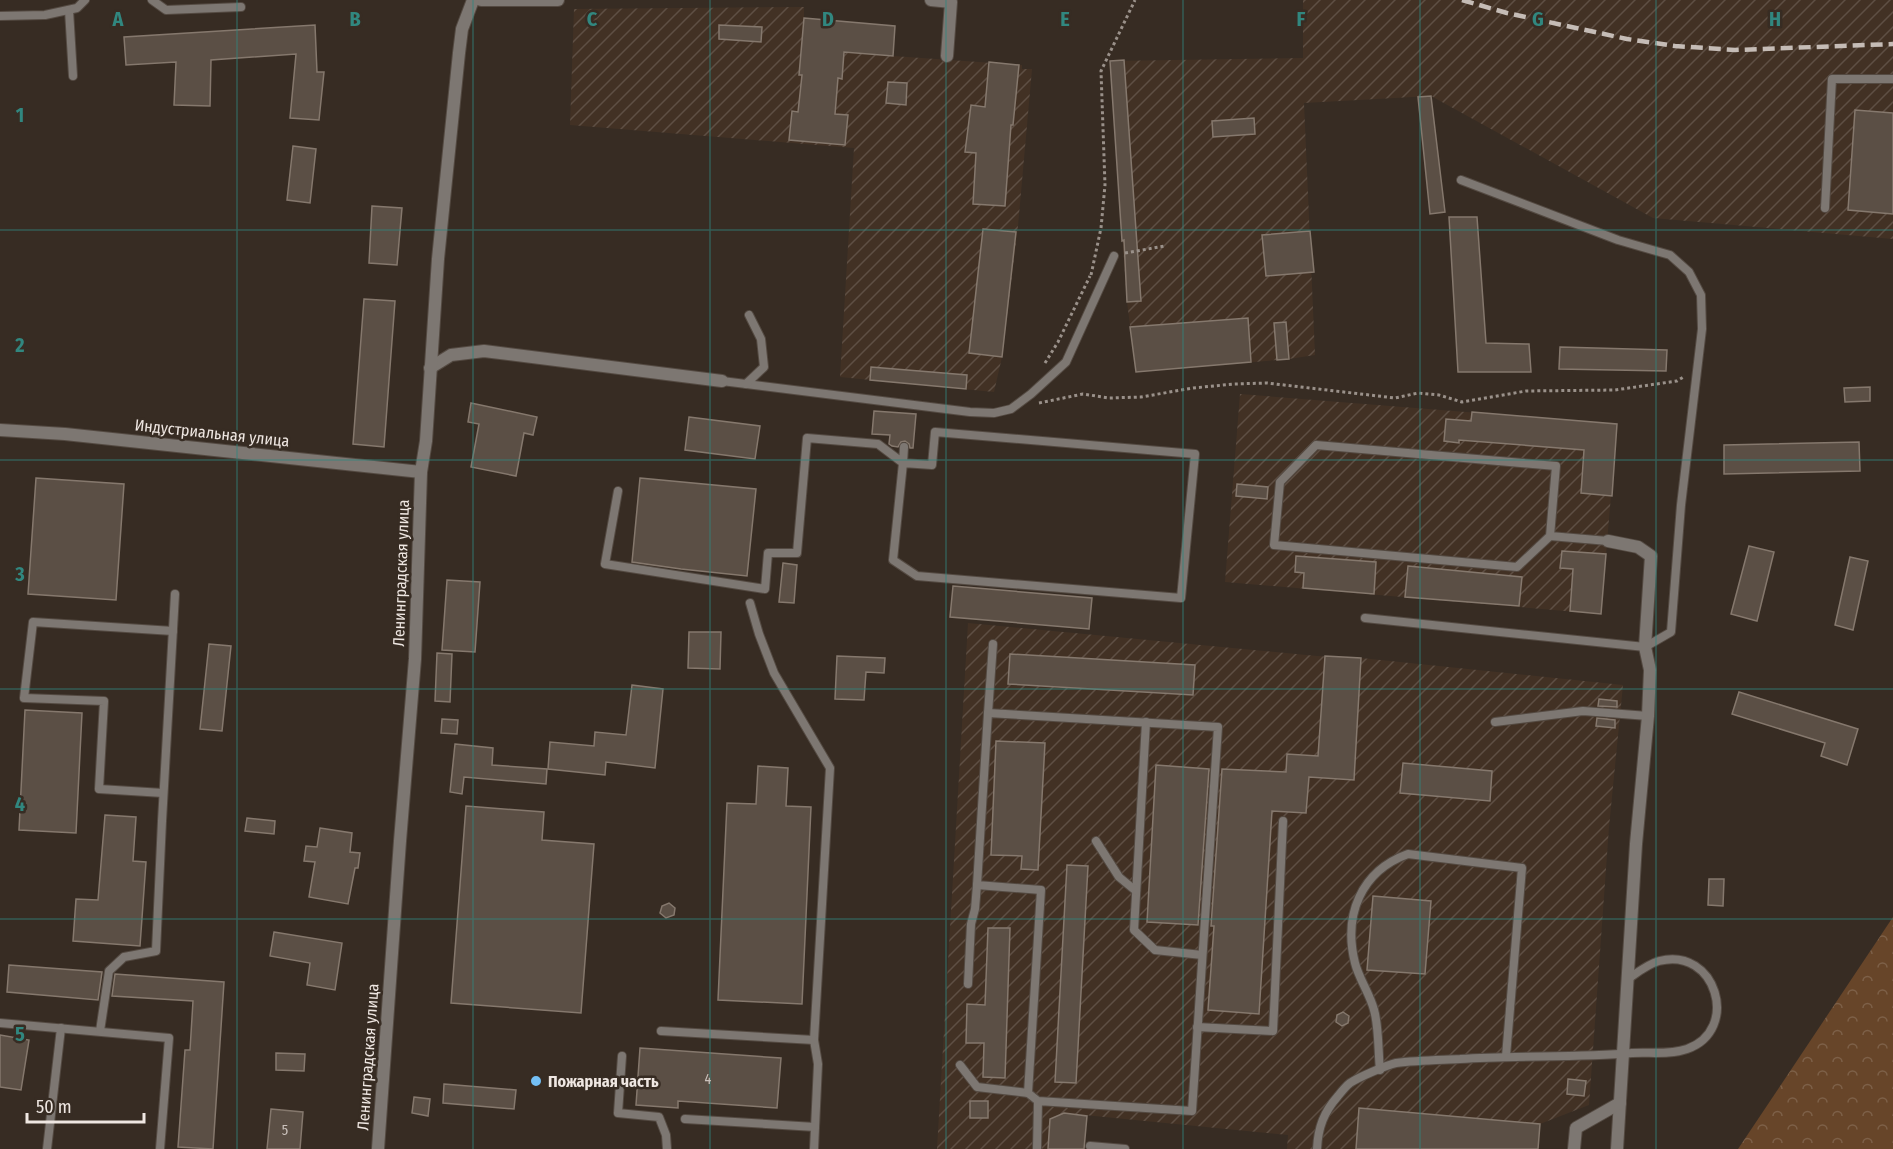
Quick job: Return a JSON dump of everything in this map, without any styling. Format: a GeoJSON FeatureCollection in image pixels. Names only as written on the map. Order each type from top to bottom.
{"type":"FeatureCollection","features":[{"type":"Feature","properties":{"kind":"street","name":"Ленинградская улица"},"geometry":{"type":"LineString","coordinates":[[378,1149],[415,659],[421,472],[426,441],[438,259],[462,29],[473,0]]}},
{"type":"Feature","properties":{"kind":"street"},"geometry":{"type":"LineString","coordinates":[[481,0],[558,0]]}},
{"type":"Feature","properties":{"kind":"street"},"geometry":{"type":"LineString","coordinates":[[931,0],[951,2],[947,56]]}},
{"type":"Feature","properties":{"kind":"street"},"geometry":{"type":"LineString","coordinates":[[430,368],[451,355],[484,351],[722,381]]}},
{"type":"Feature","properties":{"kind":"street","name":"Индустриальная улица"},"geometry":{"type":"LineString","coordinates":[[0,429],[421,472]]}},
{"type":"Feature","properties":{"kind":"street"},"geometry":{"type":"LineString","coordinates":[[1608,540],[1638,547],[1652,556],[1645,647],[1650,670],[1648,716],[1636,843],[1617,1149]]}},
{"type":"Feature","properties":{"kind":"street"},"geometry":{"type":"LineString","coordinates":[[1574,1149],[1576,1128],[1620,1103]]}},
{"type":"Feature","properties":{"kind":"lane"},"geometry":{"type":"LineString","coordinates":[[0,16],[45,15],[77,8],[85,0]]}},
{"type":"Feature","properties":{"kind":"lane"},"geometry":{"type":"LineString","coordinates":[[152,0],[166,10],[241,7]]}},
{"type":"Feature","properties":{"kind":"lane"},"geometry":{"type":"LineString","coordinates":[[69,10],[73,76]]}},
{"type":"Feature","properties":{"kind":"lane"},"geometry":{"type":"LineString","coordinates":[[1825,208],[1832,79],[1893,79]]}},
{"type":"Feature","properties":{"kind":"lane"},"geometry":{"type":"LineString","coordinates":[[1365,618],[1645,647],[1671,632],[1681,505],[1702,328],[1701,295],[1689,272],[1670,255],[1618,240],[1461,180]]}},
{"type":"Feature","properties":{"kind":"lane"},"geometry":{"type":"LineString","coordinates":[[722,381],[909,409],[994,413],[1011,409],[1066,362],[1114,256]]}},
{"type":"Feature","properties":{"kind":"lane"},"geometry":{"type":"LineString","coordinates":[[746,384],[764,367],[761,339],[749,315]]}},
{"type":"Feature","properties":{"kind":"lane"},"geometry":{"type":"LineString","coordinates":[[618,491],[605,564],[765,589],[768,553],[798,553],[807,438],[878,444],[903,463],[932,465],[935,432],[1195,454],[1181,598],[917,576],[893,560],[903,463],[904,447]]}},
{"type":"Feature","properties":{"kind":"lane"},"geometry":{"type":"LineString","coordinates":[[1550,536],[1556,466],[1316,445],[1280,482],[1275,545],[1518,567],[1550,536],[1608,540]]}},
{"type":"Feature","properties":{"kind":"lane"},"geometry":{"type":"LineString","coordinates":[[100,1031],[109,971],[124,957],[156,951],[175,594]]}},
{"type":"Feature","properties":{"kind":"lane"},"geometry":{"type":"LineString","coordinates":[[750,603],[774,673],[830,768],[814,1040],[818,1064],[814,1149]]}},
{"type":"Feature","properties":{"kind":"lane"},"geometry":{"type":"LineString","coordinates":[[163,794],[99,789],[104,701],[24,698],[33,622],[173,631]]}},
{"type":"Feature","properties":{"kind":"lane"},"geometry":{"type":"LineString","coordinates":[[968,984],[993,645]]}},
{"type":"Feature","properties":{"kind":"lane"},"geometry":{"type":"LineString","coordinates":[[1495,722],[1583,711],[1648,716]]}},
{"type":"Feature","properties":{"kind":"lane"},"geometry":{"type":"LineString","coordinates":[[960,1065],[977,1087],[1028,1093],[1038,1101],[1192,1111],[1218,727],[988,713]]}},
{"type":"Feature","properties":{"kind":"lane"},"geometry":{"type":"LineString","coordinates":[[1146,722],[1134,930],[1155,950],[1202,955]]}},
{"type":"Feature","properties":{"kind":"lane"},"geometry":{"type":"LineString","coordinates":[[1197,1027],[1273,1031],[1283,821]]}},
{"type":"Feature","properties":{"kind":"lane"},"geometry":{"type":"LineString","coordinates":[[1096,841],[1119,877],[1136,891]]}},
{"type":"Feature","properties":{"kind":"lane"},"geometry":{"type":"LineString","coordinates":[[1380,1070],[1374,1011],[1355,963],[1351,928],[1356,902],[1370,878],[1391,860],[1407,854],[1522,868],[1506,1056]]}},
{"type":"Feature","properties":{"kind":"lane"},"geometry":{"type":"LineString","coordinates":[[977,885],[1041,890],[1028,1093]]}},
{"type":"Feature","properties":{"kind":"lane"},"geometry":{"type":"LineString","coordinates":[[1317,1149],[1318,1135],[1327,1109],[1349,1083],[1395,1063],[1506,1056],[1673,1052],[1688,1049],[1701,1041],[1708,1033],[1717,1010],[1716,995],[1706,975],[1689,963],[1672,959],[1661,960],[1650,964],[1628,979]]}},
{"type":"Feature","properties":{"kind":"lane"},"geometry":{"type":"LineString","coordinates":[[0,1023],[169,1038],[160,1149]]}},
{"type":"Feature","properties":{"kind":"lane"},"geometry":{"type":"LineString","coordinates":[[47,1149],[62,1028]]}},
{"type":"Feature","properties":{"kind":"lane"},"geometry":{"type":"LineString","coordinates":[[660,1031],[814,1040]]}},
{"type":"Feature","properties":{"kind":"lane"},"geometry":{"type":"LineString","coordinates":[[622,1056],[618,1113],[659,1117],[666,1135],[667,1149]]}},
{"type":"Feature","properties":{"kind":"lane"},"geometry":{"type":"LineString","coordinates":[[1037,1149],[1038,1101]]}},
{"type":"Feature","properties":{"kind":"lane"},"geometry":{"type":"LineString","coordinates":[[685,1119],[815,1127]]}},
{"type":"Feature","properties":{"kind":"lane"},"geometry":{"type":"LineString","coordinates":[[1090,1146],[1125,1149]]}},
{"type":"Feature","properties":{"kind":"path"},"geometry":{"type":"LineString","coordinates":[[1091,274],[1101,228],[1105,185],[1101,71],[1135,0]]}},
{"type":"Feature","properties":{"kind":"path"},"geometry":{"type":"LineString","coordinates":[[1037,404],[1083,394],[1109,398],[1142,398],[1203,387],[1267,383],[1395,399],[1418,393],[1439,395],[1462,402],[1526,391],[1615,390],[1677,381],[1696,370]]}},
{"type":"Feature","properties":{"kind":"shaded area"},"geometry":{"type":"Polygon","coordinates":[[[1303,0],[1893,0],[1893,239],[1653,218],[1431,96],[1304,103],[1315,355],[1136,372],[1127,302],[1110,61],[1303,58],[1303,0]]]}},
{"type":"Feature","properties":{"kind":"shaded area"},"geometry":{"type":"Polygon","coordinates":[[[804,7],[804,18],[895,26],[893,56],[1022,65],[1022,69],[1032,69],[1018,226],[1002,357],[994,392],[840,377],[854,148],[570,125],[574,9],[804,7]]]}},
{"type":"Feature","properties":{"kind":"shaded area"},"geometry":{"type":"Polygon","coordinates":[[[1240,394],[1617,424],[1601,614],[1225,582],[1240,394]]]}},
{"type":"Feature","properties":{"kind":"shaded area"},"geometry":{"type":"Polygon","coordinates":[[[968,623],[1317,656],[1361,658],[1623,685],[1609,827],[1589,1105],[1540,1124],[1538,1149],[1287,1149],[1288,1135],[1064,1113],[1048,1149],[937,1149],[968,623]]]}},
{"type":"Feature","properties":{"kind":"green space"},"geometry":{"type":"Polygon","coordinates":[[[1893,917],[1893,1149],[1738,1149],[1893,917]]]}},
{"type":"Feature","properties":{"kind":"building"},"geometry":{"type":"Polygon","coordinates":[[[804,18],[895,26],[893,56],[844,52],[842,79],[838,78],[835,114],[848,115],[845,145],[789,140],[792,111],[798,112],[804,18]]]}},
{"type":"Feature","properties":{"kind":"building"},"geometry":{"type":"Polygon","coordinates":[[[315,25],[317,72],[324,72],[319,120],[290,118],[296,54],[211,60],[210,106],[174,105],[176,62],[126,65],[124,37],[315,25]]]}},
{"type":"Feature","properties":{"kind":"building"},"geometry":{"type":"Polygon","coordinates":[[[719,25],[762,27],[761,42],[719,39],[719,25]]]}},
{"type":"Feature","properties":{"kind":"building"},"geometry":{"type":"Polygon","coordinates":[[[1124,60],[1141,301],[1127,302],[1110,61],[1124,60]]]}},
{"type":"Feature","properties":{"kind":"building"},"geometry":{"type":"Polygon","coordinates":[[[989,62],[1019,65],[1013,125],[1011,125],[1005,206],[973,204],[976,153],[965,152],[971,105],[985,107],[989,62]]]}},
{"type":"Feature","properties":{"kind":"building"},"geometry":{"type":"Polygon","coordinates":[[[888,82],[907,83],[906,105],[886,103],[888,82]]]}},
{"type":"Feature","properties":{"kind":"building"},"geometry":{"type":"Polygon","coordinates":[[[1431,96],[1445,212],[1430,214],[1418,97],[1431,96]]]}},
{"type":"Feature","properties":{"kind":"building"},"geometry":{"type":"Polygon","coordinates":[[[1855,110],[1893,113],[1893,214],[1848,210],[1855,110]]]}},
{"type":"Feature","properties":{"kind":"building"},"geometry":{"type":"Polygon","coordinates":[[[1254,118],[1255,134],[1213,137],[1212,121],[1254,118]]]}},
{"type":"Feature","properties":{"kind":"building"},"geometry":{"type":"Polygon","coordinates":[[[293,146],[316,149],[310,203],[287,200],[293,146]]]}},
{"type":"Feature","properties":{"kind":"building"},"geometry":{"type":"Polygon","coordinates":[[[372,206],[402,208],[397,265],[369,263],[372,206]]]}},
{"type":"Feature","properties":{"kind":"building"},"geometry":{"type":"Polygon","coordinates":[[[1449,217],[1477,217],[1486,343],[1529,344],[1531,372],[1458,372],[1449,217]]]}},
{"type":"Feature","properties":{"kind":"building"},"geometry":{"type":"Polygon","coordinates":[[[983,229],[1016,232],[1002,357],[969,353],[983,229]]]}},
{"type":"Feature","properties":{"kind":"building"},"geometry":{"type":"Polygon","coordinates":[[[1310,231],[1314,272],[1266,276],[1262,235],[1310,231]]]}},
{"type":"Feature","properties":{"kind":"building"},"geometry":{"type":"Polygon","coordinates":[[[364,299],[395,301],[384,447],[353,444],[364,299]]]}},
{"type":"Feature","properties":{"kind":"building"},"geometry":{"type":"Polygon","coordinates":[[[1248,318],[1251,362],[1136,372],[1130,327],[1248,318]]]}},
{"type":"Feature","properties":{"kind":"building"},"geometry":{"type":"Polygon","coordinates":[[[1286,322],[1289,359],[1277,360],[1274,323],[1286,322]]]}},
{"type":"Feature","properties":{"kind":"building"},"geometry":{"type":"Polygon","coordinates":[[[1560,347],[1667,350],[1666,371],[1559,369],[1560,347]]]}},
{"type":"Feature","properties":{"kind":"building"},"geometry":{"type":"Polygon","coordinates":[[[871,367],[967,375],[966,389],[870,380],[871,367]]]}},
{"type":"Feature","properties":{"kind":"building"},"geometry":{"type":"Polygon","coordinates":[[[1870,387],[1870,401],[1845,402],[1844,388],[1870,387]]]}},
{"type":"Feature","properties":{"kind":"building"},"geometry":{"type":"Polygon","coordinates":[[[471,403],[537,417],[533,435],[524,433],[516,476],[471,467],[479,424],[468,422],[471,403]]]}},
{"type":"Feature","properties":{"kind":"building"},"geometry":{"type":"Polygon","coordinates":[[[874,411],[916,414],[913,448],[910,448],[905,441],[901,442],[898,447],[892,446],[889,444],[890,435],[872,434],[874,411]]]}},
{"type":"Feature","properties":{"kind":"building"},"geometry":{"type":"Polygon","coordinates":[[[1472,412],[1617,424],[1612,496],[1581,493],[1584,450],[1459,440],[1459,443],[1444,441],[1446,419],[1471,421],[1472,412]]]}},
{"type":"Feature","properties":{"kind":"building"},"geometry":{"type":"Polygon","coordinates":[[[689,417],[760,426],[755,459],[685,450],[689,417]]]}},
{"type":"Feature","properties":{"kind":"building"},"geometry":{"type":"Polygon","coordinates":[[[1859,442],[1860,471],[1724,474],[1724,445],[1859,442]]]}},
{"type":"Feature","properties":{"kind":"building"},"geometry":{"type":"Polygon","coordinates":[[[36,478],[124,484],[116,600],[28,594],[36,478]]]}},
{"type":"Feature","properties":{"kind":"building"},"geometry":{"type":"Polygon","coordinates":[[[640,478],[756,489],[747,576],[632,562],[640,478]]]}},
{"type":"Feature","properties":{"kind":"building"},"geometry":{"type":"Polygon","coordinates":[[[1237,484],[1268,487],[1267,499],[1236,496],[1237,484]]]}},
{"type":"Feature","properties":{"kind":"building"},"geometry":{"type":"Polygon","coordinates":[[[1749,546],[1774,552],[1757,621],[1731,614],[1749,546]]]}},
{"type":"Feature","properties":{"kind":"building"},"geometry":{"type":"Polygon","coordinates":[[[1562,551],[1606,554],[1601,614],[1570,611],[1573,569],[1560,568],[1562,551]]]}},
{"type":"Feature","properties":{"kind":"building"},"geometry":{"type":"Polygon","coordinates":[[[1296,556],[1376,562],[1374,594],[1303,588],[1304,573],[1295,572],[1296,556]]]}},
{"type":"Feature","properties":{"kind":"building"},"geometry":{"type":"Polygon","coordinates":[[[1850,557],[1868,561],[1853,630],[1835,625],[1850,557]]]}},
{"type":"Feature","properties":{"kind":"building"},"geometry":{"type":"Polygon","coordinates":[[[783,563],[797,565],[794,603],[779,602],[783,563]]]}},
{"type":"Feature","properties":{"kind":"building"},"geometry":{"type":"Polygon","coordinates":[[[1408,566],[1522,577],[1519,606],[1405,597],[1408,566]]]}},
{"type":"Feature","properties":{"kind":"building"},"geometry":{"type":"Polygon","coordinates":[[[447,580],[480,582],[475,652],[442,650],[447,580]]]}},
{"type":"Feature","properties":{"kind":"building"},"geometry":{"type":"Polygon","coordinates":[[[953,586],[1092,598],[1089,629],[950,617],[953,586]]]}},
{"type":"Feature","properties":{"kind":"building"},"geometry":{"type":"Polygon","coordinates":[[[689,632],[721,632],[720,669],[688,668],[689,632]]]}},
{"type":"Feature","properties":{"kind":"building"},"geometry":{"type":"Polygon","coordinates":[[[209,644],[231,646],[222,731],[200,729],[209,644]]]}},
{"type":"Feature","properties":{"kind":"building"},"geometry":{"type":"Polygon","coordinates":[[[437,653],[452,654],[450,702],[435,701],[437,653]]]}},
{"type":"Feature","properties":{"kind":"building"},"geometry":{"type":"Polygon","coordinates":[[[1010,654],[1195,665],[1193,695],[1008,684],[1010,654]]]}},
{"type":"Feature","properties":{"kind":"building"},"geometry":{"type":"Polygon","coordinates":[[[837,656],[885,658],[884,673],[866,672],[864,700],[835,699],[837,656]]]}},
{"type":"Feature","properties":{"kind":"building"},"geometry":{"type":"Polygon","coordinates":[[[1325,656],[1361,658],[1354,780],[1309,777],[1306,813],[1272,811],[1259,1014],[1208,1010],[1214,926],[1211,926],[1222,769],[1286,772],[1287,754],[1318,756],[1325,656]]]}},
{"type":"Feature","properties":{"kind":"building"},"geometry":{"type":"Polygon","coordinates":[[[632,685],[663,689],[655,768],[606,762],[605,775],[548,769],[550,742],[594,746],[595,732],[626,735],[632,685]]]}},
{"type":"Feature","properties":{"kind":"building"},"geometry":{"type":"Polygon","coordinates":[[[1739,692],[1858,729],[1847,765],[1821,756],[1825,743],[1732,714],[1739,692]]]}},
{"type":"Feature","properties":{"kind":"building"},"geometry":{"type":"Polygon","coordinates":[[[1599,699],[1617,701],[1617,707],[1598,706],[1599,699]]]}},
{"type":"Feature","properties":{"kind":"building"},"geometry":{"type":"Polygon","coordinates":[[[25,710],[82,713],[76,833],[19,830],[25,710]]]}},
{"type":"Feature","properties":{"kind":"building"},"geometry":{"type":"Polygon","coordinates":[[[1597,718],[1615,720],[1615,728],[1596,726],[1597,718]]]}},
{"type":"Feature","properties":{"kind":"building"},"geometry":{"type":"Polygon","coordinates":[[[442,719],[458,720],[457,734],[441,733],[442,719]]]}},
{"type":"Feature","properties":{"kind":"building"},"geometry":{"type":"Polygon","coordinates":[[[996,741],[1045,743],[1038,870],[1021,869],[1022,856],[991,855],[996,741]]]}},
{"type":"Feature","properties":{"kind":"building"},"geometry":{"type":"Polygon","coordinates":[[[455,744],[493,748],[492,765],[547,769],[546,784],[464,777],[462,794],[450,792],[455,744]]]}},
{"type":"Feature","properties":{"kind":"building"},"geometry":{"type":"Polygon","coordinates":[[[1403,763],[1492,771],[1490,801],[1400,793],[1403,763]]]}},
{"type":"Feature","properties":{"kind":"building"},"geometry":{"type":"Polygon","coordinates":[[[1156,765],[1209,769],[1198,925],[1147,922],[1156,765]]]}},
{"type":"Feature","properties":{"kind":"building"},"geometry":{"type":"Polygon","coordinates":[[[758,766],[788,768],[786,806],[811,807],[802,1004],[718,1000],[727,803],[756,804],[758,766]]]}},
{"type":"Feature","properties":{"kind":"building"},"geometry":{"type":"Polygon","coordinates":[[[466,806],[544,812],[542,840],[594,844],[581,1013],[451,1003],[466,806]]]}},
{"type":"Feature","properties":{"kind":"building"},"geometry":{"type":"Polygon","coordinates":[[[105,815],[136,817],[133,861],[146,862],[140,946],[73,941],[76,899],[98,900],[105,815]]]}},
{"type":"Feature","properties":{"kind":"building"},"geometry":{"type":"Polygon","coordinates":[[[247,818],[275,821],[274,834],[245,831],[247,818]]]}},
{"type":"Feature","properties":{"kind":"building"},"geometry":{"type":"Polygon","coordinates":[[[320,828],[352,833],[350,852],[360,853],[348,904],[309,897],[315,862],[304,861],[306,846],[317,847],[320,828]]]}},
{"type":"Feature","properties":{"kind":"building"},"geometry":{"type":"Polygon","coordinates":[[[1067,865],[1088,866],[1076,1083],[1055,1082],[1067,865]]]}},
{"type":"Feature","properties":{"kind":"building"},"geometry":{"type":"Polygon","coordinates":[[[1709,879],[1724,879],[1723,906],[1708,905],[1709,879]]]}},
{"type":"Feature","properties":{"kind":"building"},"geometry":{"type":"Polygon","coordinates":[[[1373,896],[1431,901],[1425,974],[1367,970],[1373,896]]]}},
{"type":"Feature","properties":{"kind":"building"},"geometry":{"type":"Polygon","coordinates":[[[669,903],[675,908],[674,915],[666,918],[660,913],[662,906],[669,903]]]}},
{"type":"Feature","properties":{"kind":"building"},"geometry":{"type":"Polygon","coordinates":[[[988,928],[1010,928],[1005,1078],[983,1077],[984,1043],[966,1043],[967,1004],[985,1005],[988,928]]]}},
{"type":"Feature","properties":{"kind":"building"},"geometry":{"type":"Polygon","coordinates":[[[274,932],[342,943],[335,990],[307,985],[310,963],[270,956],[274,932]]]}},
{"type":"Feature","properties":{"kind":"building"},"geometry":{"type":"Polygon","coordinates":[[[9,965],[102,972],[98,1000],[7,992],[9,965]]]}},
{"type":"Feature","properties":{"kind":"building"},"geometry":{"type":"Polygon","coordinates":[[[115,974],[224,982],[213,1149],[178,1147],[185,1050],[190,1050],[193,1001],[112,996],[115,974]]]}},
{"type":"Feature","properties":{"kind":"building"},"geometry":{"type":"Polygon","coordinates":[[[1343,1012],[1349,1016],[1348,1023],[1342,1026],[1336,1022],[1337,1015],[1343,1012]]]}},
{"type":"Feature","properties":{"kind":"building"},"geometry":{"type":"Polygon","coordinates":[[[0,1035],[29,1040],[21,1090],[0,1087],[0,1035]]]}},
{"type":"Feature","properties":{"kind":"building"},"geometry":{"type":"Polygon","coordinates":[[[640,1048],[781,1058],[777,1108],[678,1101],[678,1108],[636,1105],[640,1048]]]}},
{"type":"Feature","properties":{"kind":"building"},"geometry":{"type":"Polygon","coordinates":[[[276,1053],[305,1054],[304,1071],[276,1070],[276,1053]]]}},
{"type":"Feature","properties":{"kind":"building"},"geometry":{"type":"Polygon","coordinates":[[[1568,1079],[1586,1081],[1584,1096],[1567,1094],[1568,1079]]]}},
{"type":"Feature","properties":{"kind":"building"},"geometry":{"type":"Polygon","coordinates":[[[444,1084],[516,1090],[514,1109],[443,1103],[444,1084]]]}},
{"type":"Feature","properties":{"kind":"building"},"geometry":{"type":"Polygon","coordinates":[[[414,1097],[430,1099],[428,1116],[412,1113],[414,1097]]]}},
{"type":"Feature","properties":{"kind":"building"},"geometry":{"type":"Polygon","coordinates":[[[970,1101],[988,1101],[988,1118],[970,1118],[970,1101]]]}},
{"type":"Feature","properties":{"kind":"building"},"geometry":{"type":"Polygon","coordinates":[[[1359,1108],[1540,1124],[1538,1149],[1356,1149],[1359,1108]]]}},
{"type":"Feature","properties":{"kind":"building"},"geometry":{"type":"Polygon","coordinates":[[[271,1109],[303,1112],[300,1149],[267,1149],[271,1109]]]}},
{"type":"Feature","properties":{"kind":"building"},"geometry":{"type":"Polygon","coordinates":[[[1064,1113],[1087,1116],[1084,1149],[1048,1149],[1050,1119],[1064,1113]]]}},
{"type":"Feature","properties":{"kind":"railway"},"geometry":{"type":"LineString","coordinates":[[1462,0],[1507,13],[1627,39],[1675,46],[1735,50],[1893,44]]}},
{"type":"Feature","properties":{"kind":"place","name":"Пожарная часть"},"geometry":{"type":"Point","coordinates":[536,1081]}}]}
